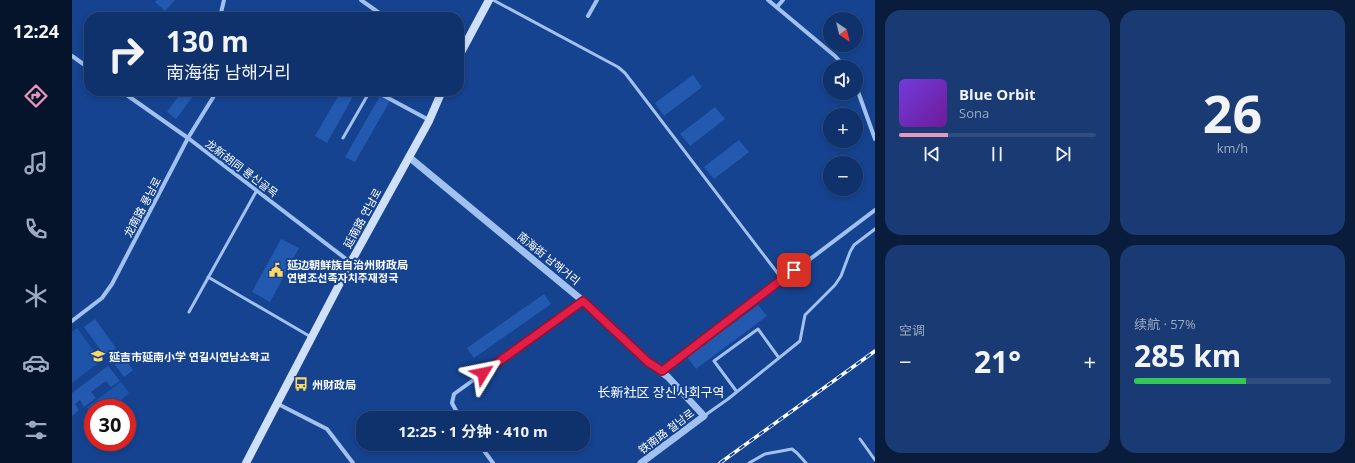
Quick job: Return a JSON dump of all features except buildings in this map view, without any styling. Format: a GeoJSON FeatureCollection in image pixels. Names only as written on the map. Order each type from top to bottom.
{"type":"FeatureCollection","features":[{"type":"Feature","properties":{"kind":"main road"},"geometry":{"type":"LineString","coordinates":[[464,47],[489,0]]}},
{"type":"Feature","properties":{"kind":"main road","name":"延南路 연남로"},"geometry":{"type":"LineString","coordinates":[[246,463],[351,262],[429,121],[440,96]]}},
{"type":"Feature","properties":{"kind":"street"},"geometry":{"type":"LineString","coordinates":[[221,12],[224,0]]}},
{"type":"Feature","properties":{"kind":"street"},"geometry":{"type":"LineString","coordinates":[[361,0],[377,12]]}},
{"type":"Feature","properties":{"kind":"street"},"geometry":{"type":"LineString","coordinates":[[588,16],[597,0]]}},
{"type":"Feature","properties":{"kind":"street"},"geometry":{"type":"LineString","coordinates":[[768,0],[839,60]]}},
{"type":"Feature","properties":{"kind":"street"},"geometry":{"type":"LineString","coordinates":[[777,7],[783,0]]}},
{"type":"Feature","properties":{"kind":"street"},"geometry":{"type":"LineString","coordinates":[[72,56],[84,64]]}},
{"type":"Feature","properties":{"kind":"street","name":"龙新胡同 룡신골목"},"geometry":{"type":"LineString","coordinates":[[128,96],[188,138],[351,262]]}},
{"type":"Feature","properties":{"kind":"street","name":"龙南路 룡남로"},"geometry":{"type":"LineString","coordinates":[[72,321],[102,298],[112,284],[188,138],[214,96]]}},
{"type":"Feature","properties":{"kind":"street"},"geometry":{"type":"LineString","coordinates":[[383,96],[429,121]]}},
{"type":"Feature","properties":{"kind":"street"},"geometry":{"type":"LineString","coordinates":[[861,100],[875,139]]}},
{"type":"Feature","properties":{"kind":"street","name":"南海街 남해거리"},"geometry":{"type":"LineString","coordinates":[[408,157],[583,301],[648,362],[662,371],[704,416]]}},
{"type":"Feature","properties":{"kind":"street"},"geometry":{"type":"LineString","coordinates":[[662,371],[875,210]]}},
{"type":"Feature","properties":{"kind":"street"},"geometry":{"type":"LineString","coordinates":[[456,411],[452,404],[454,394],[583,301]]}},
{"type":"Feature","properties":{"kind":"street"},"geometry":{"type":"LineString","coordinates":[[278,404],[327,429],[353,463]]}},
{"type":"Feature","properties":{"kind":"street","name":"铁南路 철남로"},"geometry":{"type":"LineString","coordinates":[[641,463],[704,416]]}},
{"type":"Feature","properties":{"kind":"street"},"geometry":{"type":"LineString","coordinates":[[484,451],[493,463]]}},
{"type":"Feature","properties":{"kind":"lane"},"geometry":{"type":"LineString","coordinates":[[492,0],[618,67],[625,73],[782,279]]}},
{"type":"Feature","properties":{"kind":"lane"},"geometry":{"type":"LineString","coordinates":[[343,138],[367,96]]}},
{"type":"Feature","properties":{"kind":"lane"},"geometry":{"type":"LineString","coordinates":[[190,312],[257,190]]}},
{"type":"Feature","properties":{"kind":"lane"},"geometry":{"type":"LineString","coordinates":[[704,416],[737,392],[800,341],[805,315],[835,286],[841,276],[854,245],[875,229]]}},
{"type":"Feature","properties":{"kind":"lane"},"geometry":{"type":"LineString","coordinates":[[208,277],[311,338]]}},
{"type":"Feature","properties":{"kind":"lane"},"geometry":{"type":"LineString","coordinates":[[737,392],[714,361],[758,329],[779,358]]}},
{"type":"Feature","properties":{"kind":"lane"},"geometry":{"type":"LineString","coordinates":[[860,439],[875,460]]}},
{"type":"Feature","properties":{"kind":"lane"},"geometry":{"type":"LineString","coordinates":[[749,463],[765,454],[792,449],[798,453],[806,463]]}},
{"type":"Feature","properties":{"kind":"shaded area"},"geometry":{"type":"Polygon","coordinates":[[[77,328],[101,361],[72,383],[72,332],[77,328]]]}},
{"type":"Feature","properties":{"kind":"shaded area"},"geometry":{"type":"Polygon","coordinates":[[[121,382],[129,393],[122,399],[98,399],[121,382]]]}},
{"type":"Feature","properties":{"kind":"railway"},"geometry":{"type":"LineString","coordinates":[[720,463],[875,351]]}},
{"type":"Feature","properties":{"kind":"place","name":"延边朝鲜族自治州财政局 연변조선족자치주재정국"},"geometry":{"type":"Point","coordinates":[276,270]}},
{"type":"Feature","properties":{"kind":"place","name":"延吉市延南小学 연길시연남소학교"},"geometry":{"type":"Point","coordinates":[98,356]}},
{"type":"Feature","properties":{"kind":"place","name":"州财政局"},"geometry":{"type":"Point","coordinates":[301,384]}},
{"type":"Feature","properties":{"kind":"district","name":"长新社区 장신사회구역"},"geometry":{"type":"Point","coordinates":[661,392]}},
{"type":"Feature","properties":{"kind":"route"},"geometry":{"type":"LineString","coordinates":[[483,373],[583,301],[648,362],[662,371],[794,270]]}}]}
